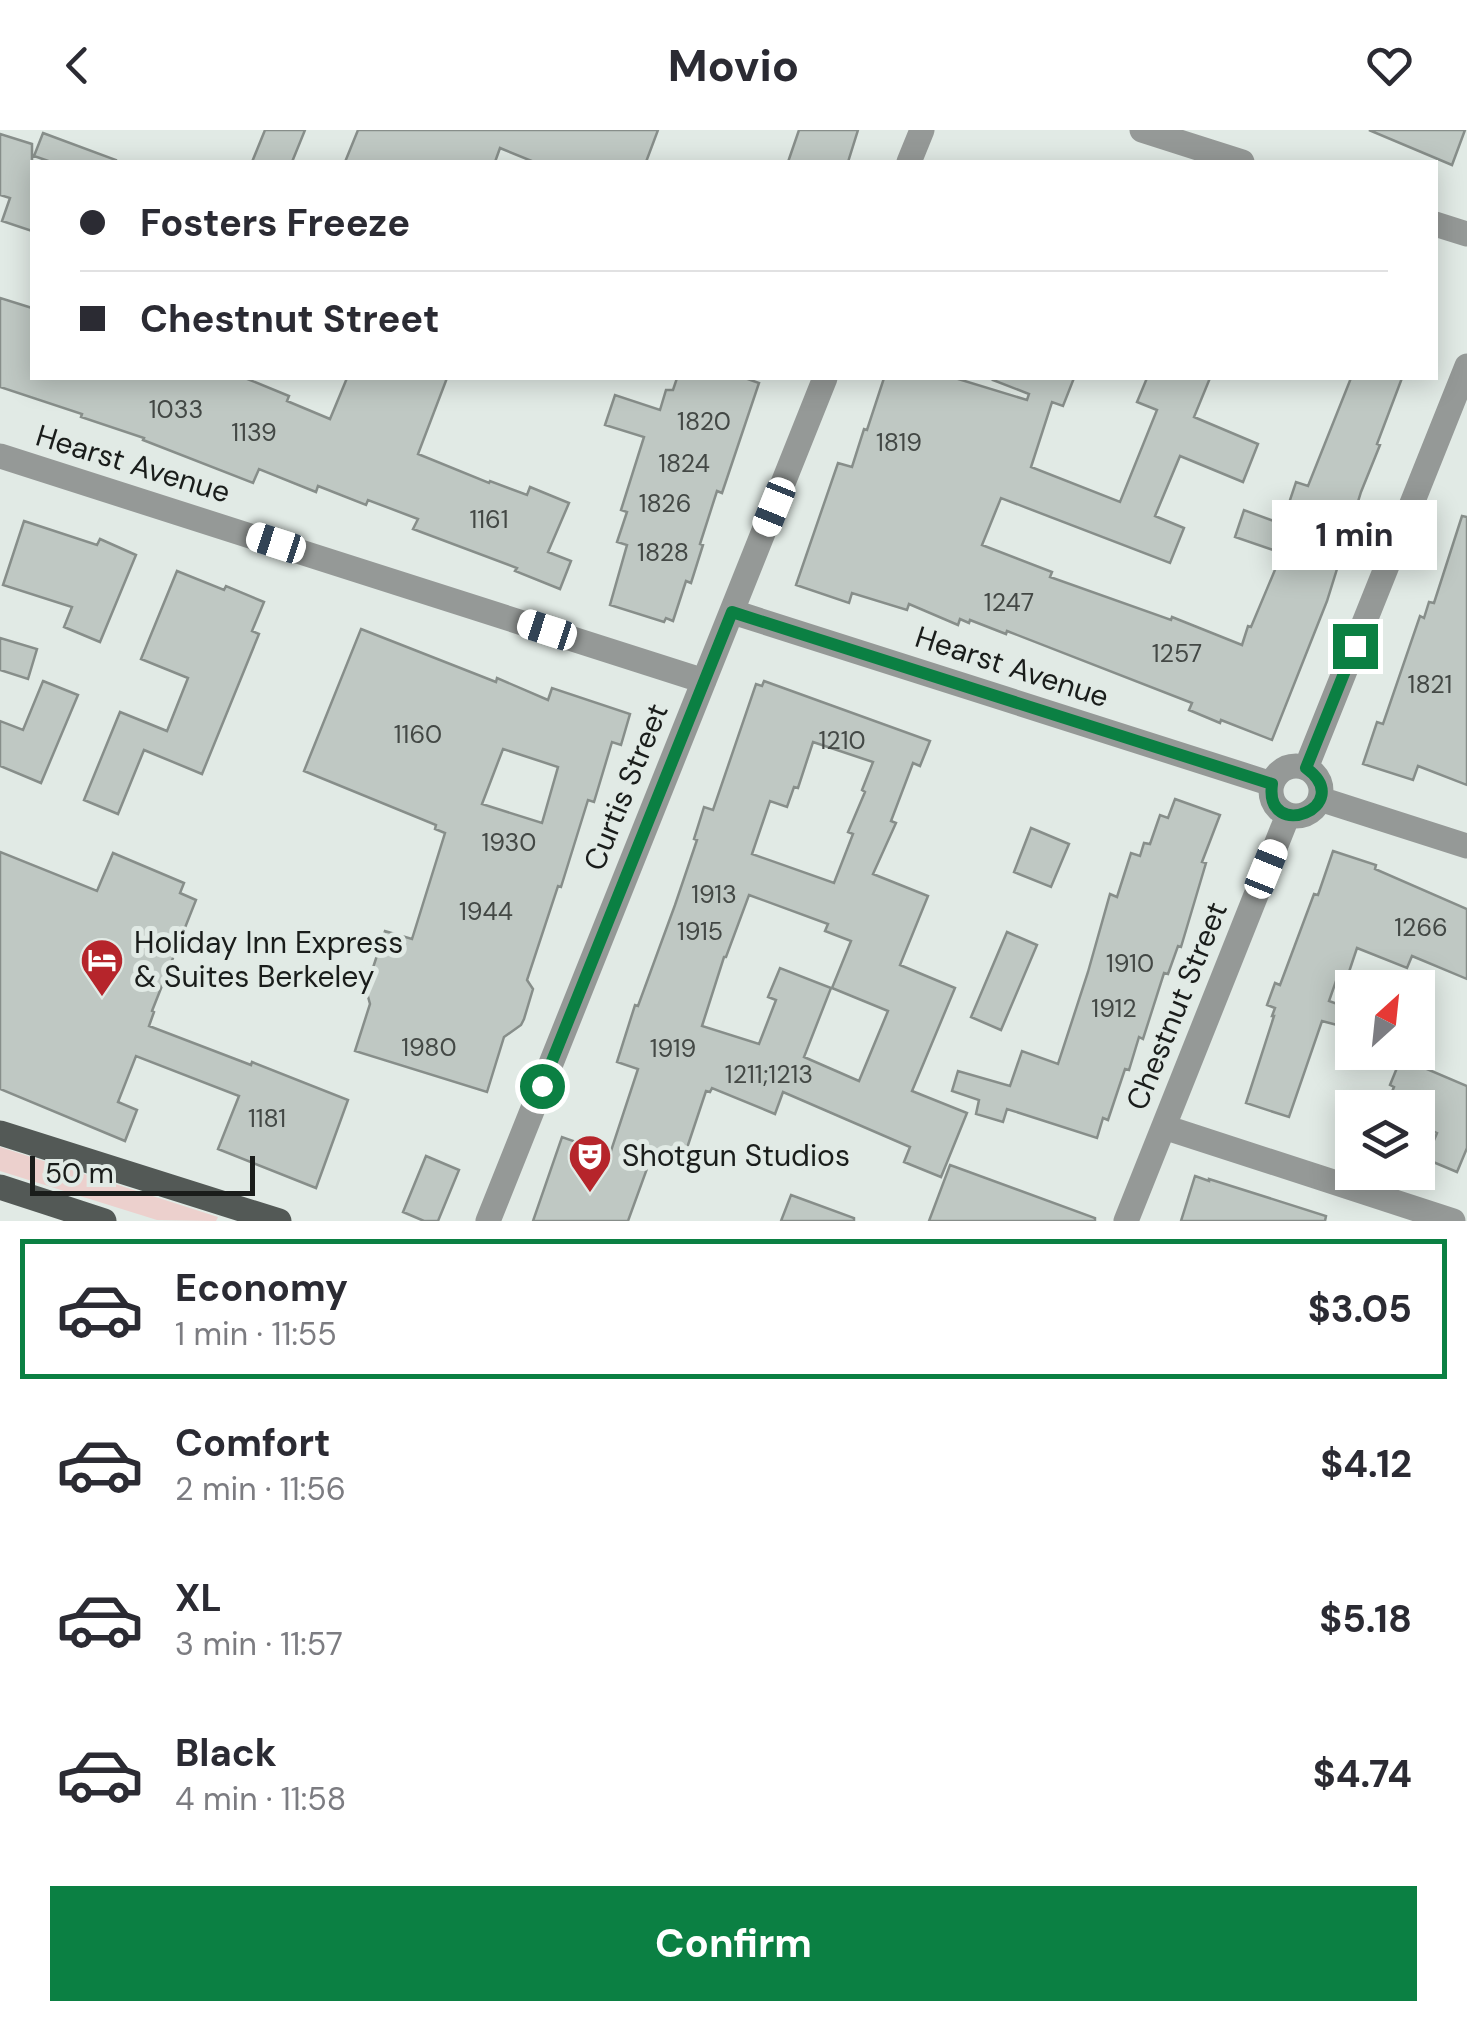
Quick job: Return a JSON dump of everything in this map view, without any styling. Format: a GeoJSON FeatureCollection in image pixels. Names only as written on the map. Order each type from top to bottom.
{"type":"FeatureCollection","features":[{"type":"Feature","properties":{"kind":"main road"},"geometry":{"type":"LineString","coordinates":[[0,1133],[279,1221]]}},
{"type":"Feature","properties":{"kind":"main road"},"geometry":{"type":"LineString","coordinates":[[0,1187],[104,1221]]}},
{"type":"Feature","properties":{"kind":"street"},"geometry":{"type":"LineString","coordinates":[[910,160],[922,130]]}},
{"type":"Feature","properties":{"kind":"street"},"geometry":{"type":"LineString","coordinates":[[1142,130],[1236,160]]}},
{"type":"Feature","properties":{"kind":"street"},"geometry":{"type":"LineString","coordinates":[[1438,225],[1467,234]]}},
{"type":"Feature","properties":{"kind":"street"},"geometry":{"type":"LineString","coordinates":[[1306,768],[1467,366]]}},
{"type":"Feature","properties":{"kind":"street","name":"Curtis Street"},"geometry":{"type":"LineString","coordinates":[[488,1221],[824,380]]}},
{"type":"Feature","properties":{"kind":"street","name":"Hearst Avenue"},"geometry":{"type":"LineString","coordinates":[[0,456],[704,681]]}},
{"type":"Feature","properties":{"kind":"street","name":"Hearst Avenue"},"geometry":{"type":"LineString","coordinates":[[732,612],[1272,784]]}},
{"type":"Feature","properties":{"kind":"street"},"geometry":{"type":"LineString","coordinates":[[1290,767],[1306,768],[1320,784],[1317,806],[1304,816],[1288,815],[1272,799],[1272,784],[1276,776],[1290,767]]}},
{"type":"Feature","properties":{"kind":"street"},"geometry":{"type":"LineString","coordinates":[[1320,798],[1467,846]]}},
{"type":"Feature","properties":{"kind":"street","name":"Chestnut Street"},"geometry":{"type":"LineString","coordinates":[[1126,1221],[1288,815]]}},
{"type":"Feature","properties":{"kind":"street"},"geometry":{"type":"LineString","coordinates":[[1164,1127],[1452,1221]]}},
{"type":"Feature","properties":{"kind":"shaded area"},"geometry":{"type":"Polygon","coordinates":[[[0,1147],[218,1217],[216,1221],[157,1220],[0,1171],[0,1147]]]}},
{"type":"Feature","properties":{"kind":"building"},"geometry":{"type":"Polygon","coordinates":[[[265,130],[305,130],[293,160],[253,160],[265,130]]]}},
{"type":"Feature","properties":{"kind":"building"},"geometry":{"type":"Polygon","coordinates":[[[358,130],[658,130],[647,160],[529,160],[500,148],[496,160],[346,160],[358,130]]]}},
{"type":"Feature","properties":{"kind":"building"},"geometry":{"type":"Polygon","coordinates":[[[799,130],[858,130],[849,160],[789,160],[799,130]]]}},
{"type":"Feature","properties":{"kind":"building"},"geometry":{"type":"Polygon","coordinates":[[[1369,130],[1465,130],[1452,165],[1369,130]]]}},
{"type":"Feature","properties":{"kind":"building"},"geometry":{"type":"Polygon","coordinates":[[[43,133],[116,160],[45,160],[34,156],[43,133]]]}},
{"type":"Feature","properties":{"kind":"building"},"geometry":{"type":"Polygon","coordinates":[[[0,134],[32,144],[30,230],[2,221],[10,198],[0,195],[0,134]]]}},
{"type":"Feature","properties":{"kind":"building"},"geometry":{"type":"Polygon","coordinates":[[[0,298],[30,307],[30,380],[250,380],[330,419],[346,380],[446,380],[418,454],[489,483],[527,495],[530,487],[569,503],[548,552],[571,561],[560,589],[515,571],[517,568],[413,529],[418,519],[368,500],[366,505],[318,486],[316,492],[259,469],[253,483],[81,417],[82,414],[0,387],[0,298]]]}},
{"type":"Feature","properties":{"kind":"building"},"geometry":{"type":"Polygon","coordinates":[[[676,380],[759,383],[722,493],[717,491],[691,583],[686,581],[673,621],[666,618],[664,622],[610,605],[627,545],[617,542],[627,512],[621,510],[644,437],[605,425],[615,395],[660,410],[666,390],[673,390],[676,380]]]}},
{"type":"Feature","properties":{"kind":"building"},"geometry":{"type":"Polygon","coordinates":[[[883,380],[962,380],[1027,400],[1029,394],[993,380],[1073,380],[1063,406],[1052,402],[1031,467],[1120,502],[1157,410],[1137,402],[1146,380],[1209,380],[1194,417],[1258,444],[1243,482],[1180,456],[1155,516],[1184,528],[1170,563],[1001,498],[982,545],[1052,572],[1050,577],[1171,620],[1172,617],[1242,645],[1282,553],[1235,537],[1244,510],[1282,524],[1296,482],[1308,486],[1350,380],[1401,380],[1327,601],[1272,740],[1221,720],[1220,723],[1189,710],[1192,703],[1007,631],[1006,634],[970,620],[969,623],[960,619],[958,625],[909,604],[907,610],[852,593],[849,603],[796,585],[838,463],[852,467],[864,429],[867,430],[883,380]]]}},
{"type":"Feature","properties":{"kind":"building"},"geometry":{"type":"Polygon","coordinates":[[[1462,516],[1467,517],[1467,785],[1418,766],[1413,780],[1363,764],[1377,722],[1383,724],[1420,616],[1424,618],[1429,602],[1434,603],[1462,516]]]}},
{"type":"Feature","properties":{"kind":"building"},"geometry":{"type":"Polygon","coordinates":[[[24,521],[97,545],[100,539],[136,555],[100,642],[64,627],[72,607],[3,585],[24,521]]]}},
{"type":"Feature","properties":{"kind":"building"},"geometry":{"type":"Polygon","coordinates":[[[177,571],[264,602],[252,631],[259,634],[202,774],[144,750],[118,814],[84,800],[120,712],[167,731],[188,678],[141,659],[177,571]]]}},
{"type":"Feature","properties":{"kind":"building"},"geometry":{"type":"Polygon","coordinates":[[[361,629],[548,700],[552,688],[630,714],[621,745],[612,742],[594,802],[588,800],[527,980],[533,989],[524,1019],[504,1037],[487,1092],[355,1051],[370,1004],[366,989],[385,931],[412,939],[445,833],[435,829],[436,825],[304,771],[361,629]],[[503,749],[482,804],[542,823],[558,767],[503,749]]]}},
{"type":"Feature","properties":{"kind":"building"},"geometry":{"type":"Polygon","coordinates":[[[0,638],[37,649],[28,679],[0,670],[0,638]]]}},
{"type":"Feature","properties":{"kind":"building"},"geometry":{"type":"Polygon","coordinates":[[[43,681],[78,695],[41,783],[0,766],[0,721],[23,730],[43,681]]]}},
{"type":"Feature","properties":{"kind":"building"},"geometry":{"type":"Polygon","coordinates":[[[764,681],[930,741],[920,766],[913,763],[891,821],[896,823],[873,874],[928,896],[900,965],[955,988],[912,1091],[967,1113],[941,1177],[904,1162],[910,1147],[783,1092],[775,1114],[712,1088],[706,1091],[682,1163],[653,1152],[628,1221],[533,1221],[562,1137],[610,1154],[638,1069],[617,1062],[635,1005],[638,1006],[675,905],[704,807],[713,810],[756,684],[762,686],[764,681]],[[813,742],[798,788],[794,787],[787,807],[770,801],[752,854],[834,883],[853,834],[848,832],[873,762],[813,742]],[[749,895],[702,1026],[759,1044],[776,1000],[768,997],[780,968],[831,988],[804,1057],[859,1081],[888,1011],[832,988],[851,941],[825,931],[828,924],[749,895]]]}},
{"type":"Feature","properties":{"kind":"building"},"geometry":{"type":"Polygon","coordinates":[[[1175,799],[1220,815],[1202,862],[1206,863],[1181,947],[1178,946],[1168,974],[1164,973],[1143,1039],[1139,1037],[1129,1070],[1125,1069],[1108,1120],[1103,1118],[1097,1138],[1007,1109],[1003,1122],[976,1114],[979,1100],[952,1091],[958,1071],[1010,1086],[1022,1051],[1058,1064],[1110,894],[1117,897],[1131,853],[1140,856],[1144,843],[1150,844],[1160,815],[1168,818],[1175,799]]]}},
{"type":"Feature","properties":{"kind":"building"},"geometry":{"type":"Polygon","coordinates":[[[1031,828],[1069,844],[1051,887],[1014,872],[1031,828]]]}},
{"type":"Feature","properties":{"kind":"building"},"geometry":{"type":"Polygon","coordinates":[[[1333,851],[1376,865],[1375,869],[1467,909],[1467,979],[1412,956],[1407,968],[1357,948],[1350,970],[1335,970],[1329,1001],[1335,1003],[1335,1024],[1322,1021],[1289,1117],[1246,1103],[1274,1016],[1275,1008],[1267,1005],[1275,983],[1280,985],[1314,894],[1318,895],[1333,851]]]}},
{"type":"Feature","properties":{"kind":"building"},"geometry":{"type":"Polygon","coordinates":[[[0,852],[97,891],[113,853],[184,883],[180,893],[196,900],[149,1026],[348,1100],[316,1188],[218,1149],[239,1096],[136,1056],[118,1102],[137,1110],[125,1141],[0,1089],[0,852]]]}},
{"type":"Feature","properties":{"kind":"building"},"geometry":{"type":"Polygon","coordinates":[[[1007,932],[1037,945],[1001,1030],[971,1017],[1007,932]]]}},
{"type":"Feature","properties":{"kind":"building"},"geometry":{"type":"Polygon","coordinates":[[[1396,1070],[1429,1070],[1467,1086],[1467,1148],[1457,1172],[1435,1163],[1435,1090],[1393,1090],[1390,1085],[1396,1070]]]}},
{"type":"Feature","properties":{"kind":"building"},"geometry":{"type":"Polygon","coordinates":[[[426,1156],[459,1170],[438,1221],[424,1221],[403,1212],[426,1156]]]}},
{"type":"Feature","properties":{"kind":"building"},"geometry":{"type":"Polygon","coordinates":[[[950,1165],[1095,1218],[1095,1221],[929,1221],[950,1165]]]}},
{"type":"Feature","properties":{"kind":"building"},"geometry":{"type":"Polygon","coordinates":[[[1195,1176],[1326,1216],[1325,1221],[1181,1221],[1195,1176]]]}},
{"type":"Feature","properties":{"kind":"building"},"geometry":{"type":"Polygon","coordinates":[[[791,1195],[854,1218],[854,1221],[781,1221],[791,1195]]]}},
{"type":"Feature","properties":{"kind":"place","name":"Holiday Inn Express & Suites Berkeley"},"geometry":{"type":"Point","coordinates":[102,998]}},
{"type":"Feature","properties":{"kind":"place","name":"Shotgun Studios"},"geometry":{"type":"Point","coordinates":[590,1194]}},
{"type":"Feature","properties":{"kind":"route"},"geometry":{"type":"LineString","coordinates":[[542,1086],[732,612],[1272,784],[1276,806],[1296,816],[1311,811],[1320,798],[1320,784],[1306,768],[1355,646]]}}]}
